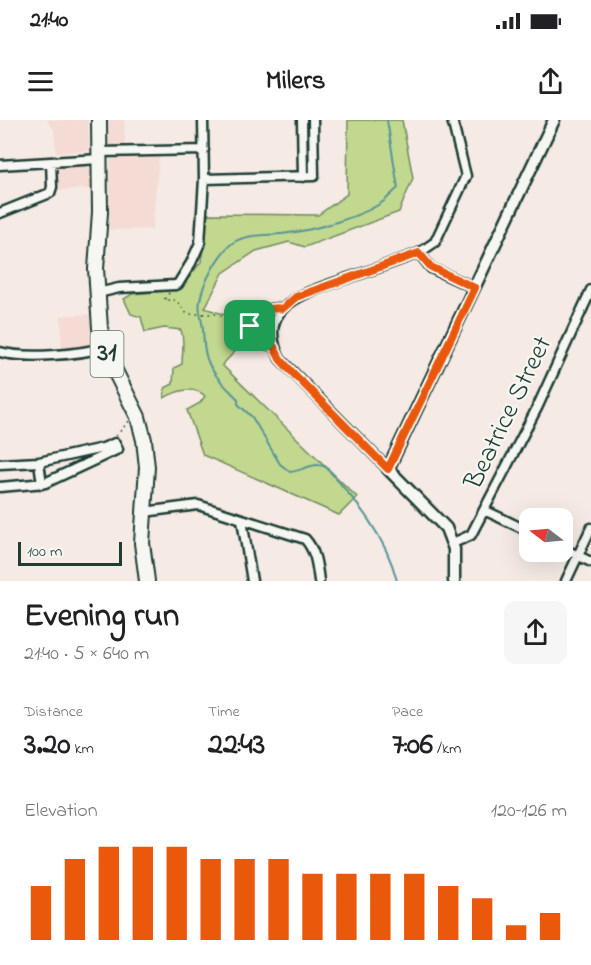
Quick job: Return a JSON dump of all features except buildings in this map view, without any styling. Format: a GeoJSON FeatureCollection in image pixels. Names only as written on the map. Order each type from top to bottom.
{"type":"FeatureCollection","features":[{"type":"Feature","properties":{"kind":"main road","name":"31"},"geometry":{"type":"LineString","coordinates":[[99,120],[100,212],[96,269],[100,328],[105,347],[134,408],[142,431],[147,467],[142,543],[147,581]]}},
{"type":"Feature","properties":{"kind":"street"},"geometry":{"type":"LineString","coordinates":[[98,293],[119,288],[175,285],[178,284],[191,263],[200,243],[204,179],[203,120]]}},
{"type":"Feature","properties":{"kind":"street"},"geometry":{"type":"LineString","coordinates":[[302,120],[303,177]]}},
{"type":"Feature","properties":{"kind":"street"},"geometry":{"type":"LineString","coordinates":[[204,179],[314,176],[313,120]]}},
{"type":"Feature","properties":{"kind":"street"},"geometry":{"type":"LineString","coordinates":[[452,120],[466,176],[435,242],[419,253],[296,297],[282,309],[273,328],[274,347],[280,359],[446,528],[453,543],[454,581]]}},
{"type":"Feature","properties":{"kind":"street"},"geometry":{"type":"LineString","coordinates":[[388,469],[554,120]]}},
{"type":"Feature","properties":{"kind":"street"},"geometry":{"type":"LineString","coordinates":[[0,165],[204,150]]}},
{"type":"Feature","properties":{"kind":"street"},"geometry":{"type":"LineString","coordinates":[[0,213],[50,193],[52,187],[51,162]]}},
{"type":"Feature","properties":{"kind":"street"},"geometry":{"type":"LineString","coordinates":[[419,253],[431,267],[475,288]]}},
{"type":"Feature","properties":{"kind":"street","name":"Beatrice Street"},"geometry":{"type":"LineString","coordinates":[[453,543],[471,535],[537,408],[591,290]]}},
{"type":"Feature","properties":{"kind":"street"},"geometry":{"type":"LineString","coordinates":[[274,347],[256,337],[250,330],[250,326],[253,319],[263,311],[282,309]]}},
{"type":"Feature","properties":{"kind":"street"},"geometry":{"type":"LineString","coordinates":[[0,351],[20,356],[91,351],[105,347]]}},
{"type":"Feature","properties":{"kind":"street"},"geometry":{"type":"LineString","coordinates":[[0,464],[39,462],[91,451],[115,443],[118,449],[100,460],[42,484],[0,486]]}},
{"type":"Feature","properties":{"kind":"street"},"geometry":{"type":"LineString","coordinates":[[91,451],[97,454],[100,460]]}},
{"type":"Feature","properties":{"kind":"street"},"geometry":{"type":"LineString","coordinates":[[39,462],[42,484]]}},
{"type":"Feature","properties":{"kind":"street"},"geometry":{"type":"LineString","coordinates":[[144,512],[198,505],[305,539],[315,555],[319,581]]}},
{"type":"Feature","properties":{"kind":"street"},"geometry":{"type":"LineString","coordinates":[[484,510],[519,527]]}},
{"type":"Feature","properties":{"kind":"street"},"geometry":{"type":"LineString","coordinates":[[242,520],[252,581]]}},
{"type":"Feature","properties":{"kind":"street"},"geometry":{"type":"LineString","coordinates":[[566,581],[591,528]]}},
{"type":"Feature","properties":{"kind":"street"},"geometry":{"type":"LineString","coordinates":[[573,554],[591,562]]}},
{"type":"Feature","properties":{"kind":"path"},"geometry":{"type":"LineString","coordinates":[[175,285],[164,300],[176,300],[187,314],[215,314],[250,326]]}},
{"type":"Feature","properties":{"kind":"path"},"geometry":{"type":"LineString","coordinates":[[112,445],[110,441],[129,421]]}},
{"type":"Feature","properties":{"kind":"shaded area"},"geometry":{"type":"Polygon","coordinates":[[[47,120],[88,120],[89,151],[56,152],[54,130],[47,120]]]}},
{"type":"Feature","properties":{"kind":"shaded area"},"geometry":{"type":"Polygon","coordinates":[[[109,120],[124,120],[125,147],[109,145],[109,120]]]}},
{"type":"Feature","properties":{"kind":"shaded area"},"geometry":{"type":"Polygon","coordinates":[[[159,157],[152,229],[109,230],[110,160],[113,158],[159,157]]]}},
{"type":"Feature","properties":{"kind":"shaded area"},"geometry":{"type":"Polygon","coordinates":[[[87,166],[93,172],[93,189],[55,190],[55,172],[59,167],[87,166]]]}},
{"type":"Feature","properties":{"kind":"shaded area"},"geometry":{"type":"Polygon","coordinates":[[[93,314],[94,343],[86,347],[62,348],[61,316],[93,314]]]}},
{"type":"Feature","properties":{"kind":"green space"},"geometry":{"type":"Polygon","coordinates":[[[348,120],[402,120],[413,178],[399,212],[305,247],[289,242],[256,251],[223,273],[205,308],[240,320],[247,339],[222,365],[357,497],[339,515],[203,455],[187,410],[200,403],[205,396],[190,390],[179,391],[164,398],[165,388],[173,384],[174,368],[182,364],[181,330],[164,328],[145,332],[141,317],[131,314],[124,299],[132,294],[179,290],[201,262],[208,214],[318,215],[347,194],[348,120]]]}},
{"type":"Feature","properties":{"kind":"waterway"},"geometry":{"type":"LineString","coordinates":[[387,120],[398,188],[375,207],[338,222],[282,234],[247,237],[234,242],[212,268],[201,294],[199,306],[205,351],[213,371],[238,399],[238,404],[252,417],[280,464],[290,472],[317,465],[326,467],[359,506],[378,534],[397,581]]}},
{"type":"Feature","properties":{"kind":"route"},"geometry":{"type":"LineString","coordinates":[[419,253],[431,267],[475,288],[388,469],[290,370],[280,359],[274,347],[253,334],[250,326],[253,319],[263,311],[282,309],[296,297],[310,291],[419,253]]}}]}
